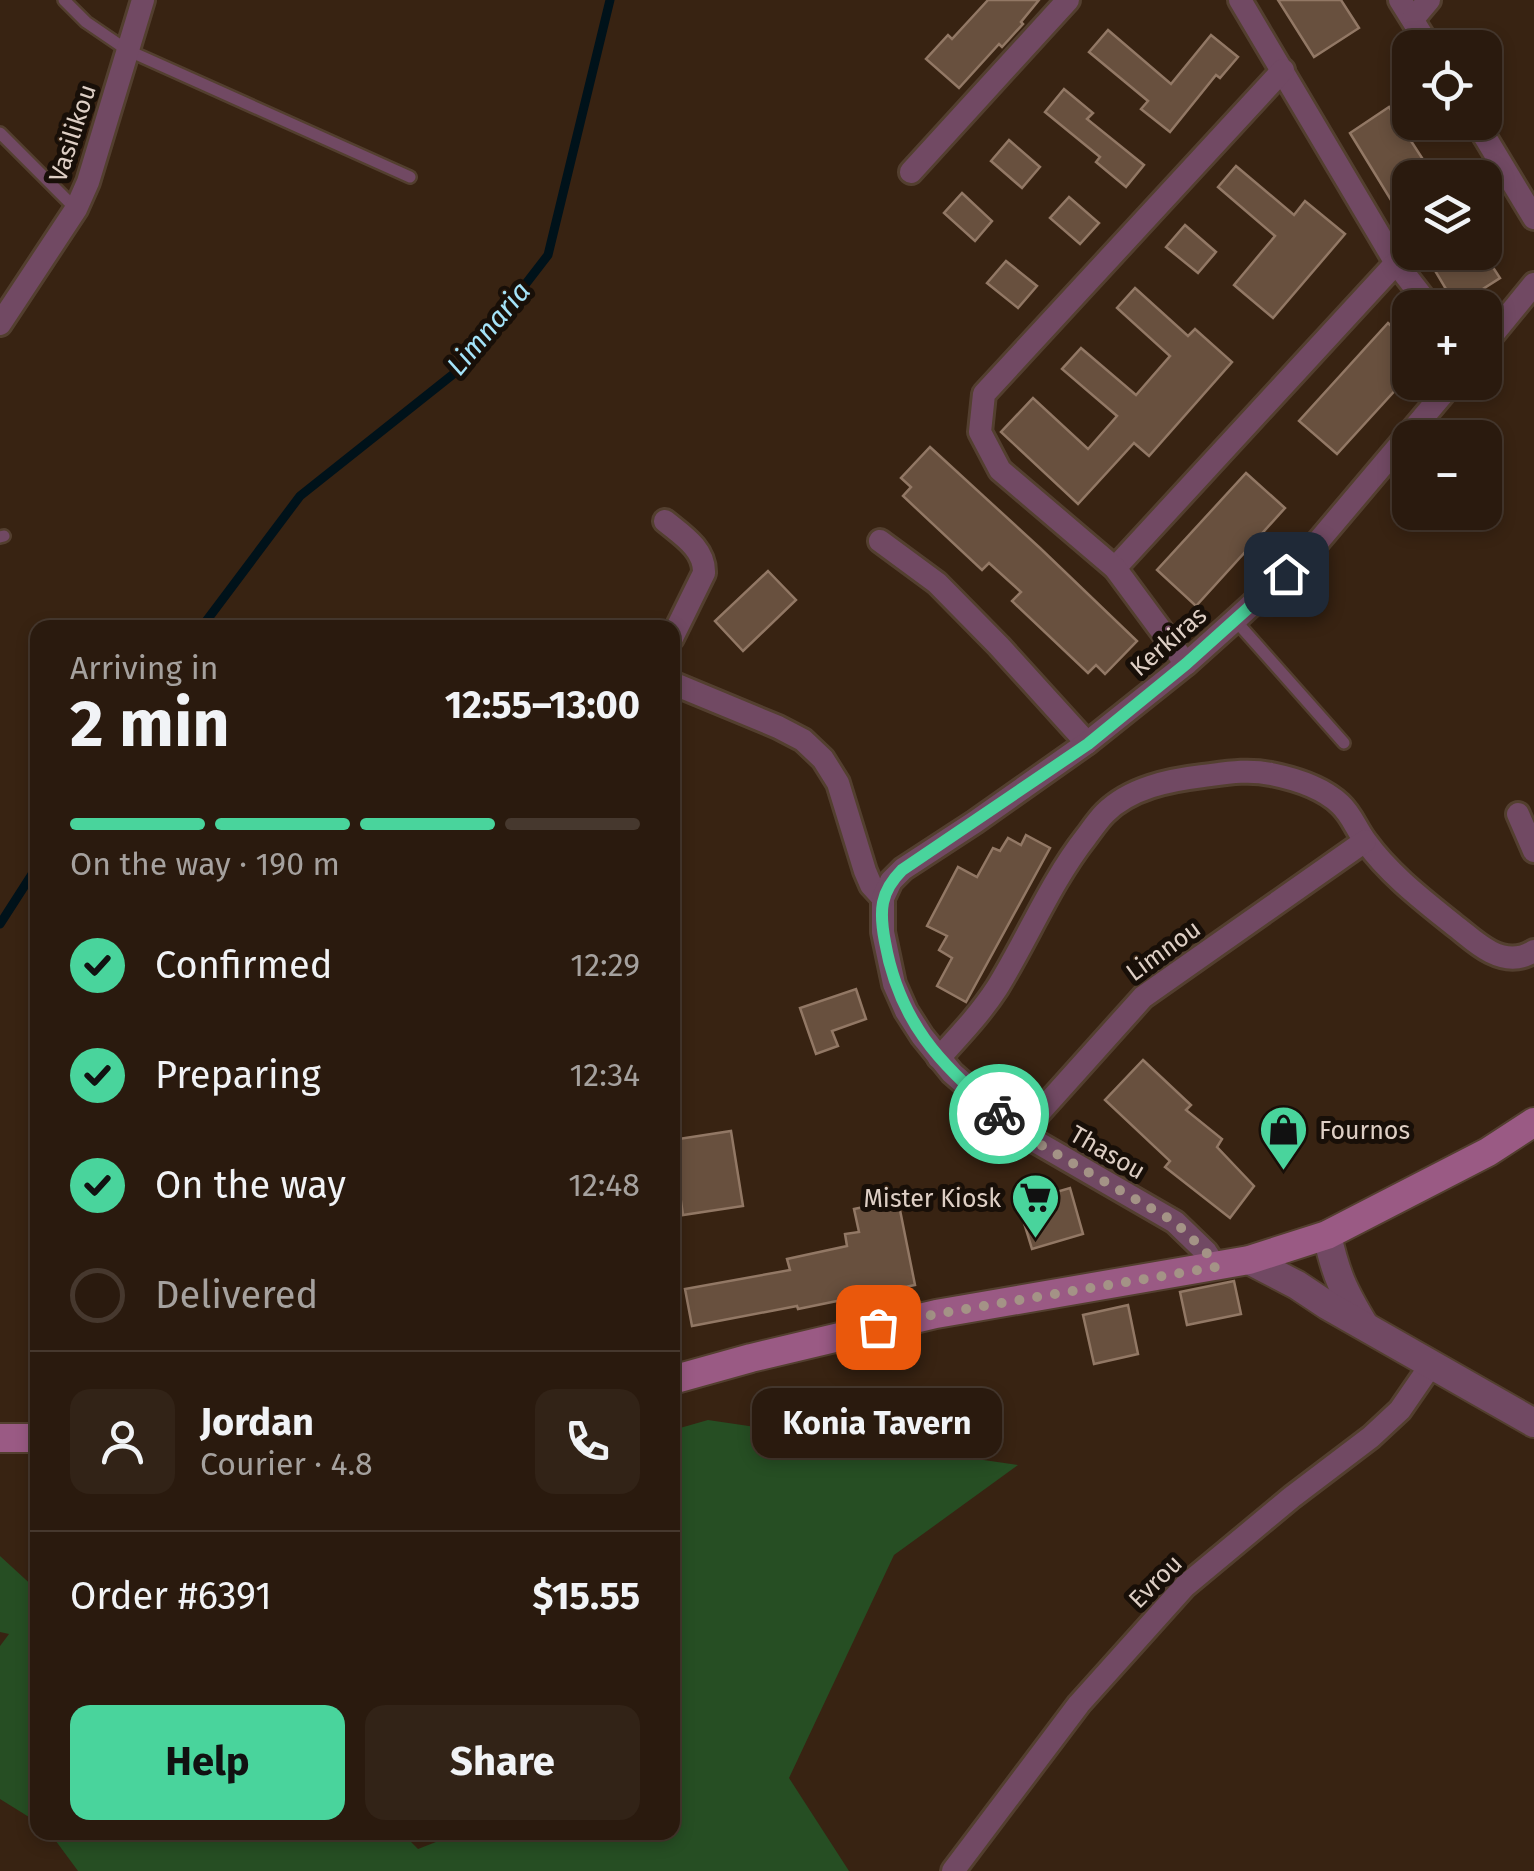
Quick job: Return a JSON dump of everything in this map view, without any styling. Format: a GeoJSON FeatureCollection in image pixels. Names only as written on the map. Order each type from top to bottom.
{"type":"FeatureCollection","features":[{"type":"Feature","properties":{"kind":"main road"},"geometry":{"type":"LineString","coordinates":[[680,1378],[898,1322],[1249,1260],[1327,1235],[1488,1152],[1534,1122]]}},
{"type":"Feature","properties":{"kind":"main road"},"geometry":{"type":"LineString","coordinates":[[0,1438],[30,1438]]}},
{"type":"Feature","properties":{"kind":"street","name":"Vasilikou"},"geometry":{"type":"LineString","coordinates":[[0,324],[76,209],[95,162],[143,0]]}},
{"type":"Feature","properties":{"kind":"street"},"geometry":{"type":"LineString","coordinates":[[911,172],[1068,0]]}},
{"type":"Feature","properties":{"kind":"street"},"geometry":{"type":"LineString","coordinates":[[1240,0],[1392,256]]}},
{"type":"Feature","properties":{"kind":"street"},"geometry":{"type":"LineString","coordinates":[[1406,10],[1429,0]]}},
{"type":"Feature","properties":{"kind":"street"},"geometry":{"type":"LineString","coordinates":[[1186,664],[1115,568],[1000,470],[980,432],[984,394],[1283,70]]}},
{"type":"Feature","properties":{"kind":"street"},"geometry":{"type":"LineString","coordinates":[[1487,140],[1534,218]]}},
{"type":"Feature","properties":{"kind":"street"},"geometry":{"type":"LineString","coordinates":[[1115,568],[1392,267]]}},
{"type":"Feature","properties":{"kind":"street"},"geometry":{"type":"LineString","coordinates":[[1401,270],[1416,290]]}},
{"type":"Feature","properties":{"kind":"street"},"geometry":{"type":"LineString","coordinates":[[1502,323],[1534,284]]}},
{"type":"Feature","properties":{"kind":"street","name":"Kerkiras"},"geometry":{"type":"LineString","coordinates":[[883,898],[902,870],[1088,744],[1186,664],[1311,550],[1438,400]]}},
{"type":"Feature","properties":{"kind":"street"},"geometry":{"type":"LineString","coordinates":[[666,521],[698,549],[705,565],[680,622]]}},
{"type":"Feature","properties":{"kind":"street"},"geometry":{"type":"LineString","coordinates":[[880,541],[938,583],[1088,744]]}},
{"type":"Feature","properties":{"kind":"street","name":"Thasou"},"geometry":{"type":"LineString","coordinates":[[680,685],[804,740],[823,759],[838,782],[871,885],[883,898],[883,932],[894,984],[906,1011],[938,1058],[1022,1134],[1175,1222],[1216,1267]]}},
{"type":"Feature","properties":{"kind":"street"},"geometry":{"type":"LineString","coordinates":[[938,1058],[998,986],[1072,854],[1106,812],[1126,798],[1168,781],[1190,777],[1267,773],[1327,793],[1352,816],[1365,841],[1407,887],[1478,944],[1512,958],[1534,952]]}},
{"type":"Feature","properties":{"kind":"street"},"geometry":{"type":"LineString","coordinates":[[1518,814],[1534,851]]}},
{"type":"Feature","properties":{"kind":"street","name":"Limnou"},"geometry":{"type":"LineString","coordinates":[[1022,1134],[1142,997],[1365,841]]}},
{"type":"Feature","properties":{"kind":"street"},"geometry":{"type":"LineString","coordinates":[[1327,1235],[1342,1288],[1366,1327]]}},
{"type":"Feature","properties":{"kind":"street"},"geometry":{"type":"LineString","coordinates":[[1249,1260],[1534,1424]]}},
{"type":"Feature","properties":{"kind":"street","name":"Evrou"},"geometry":{"type":"LineString","coordinates":[[953,1871],[1079,1704],[1185,1586],[1371,1437],[1400,1410],[1431,1365]]}},
{"type":"Feature","properties":{"kind":"lane"},"geometry":{"type":"LineString","coordinates":[[64,0],[86,22],[127,50],[410,178]]}},
{"type":"Feature","properties":{"kind":"lane"},"geometry":{"type":"LineString","coordinates":[[0,133],[76,209]]}},
{"type":"Feature","properties":{"kind":"lane"},"geometry":{"type":"LineString","coordinates":[[1235,620],[1344,742]]}},
{"type":"Feature","properties":{"kind":"green space"},"geometry":{"type":"Polygon","coordinates":[[[708,1420],[1018,1465],[894,1555],[789,1778],[849,1871],[78,1871],[55,1840],[409,1840],[418,1849],[441,1840],[680,1840],[680,1428],[708,1420]]]}},
{"type":"Feature","properties":{"kind":"green space"},"geometry":{"type":"Polygon","coordinates":[[[0,1556],[30,1584],[30,1818],[0,1799],[0,1646],[9,1634],[0,1632],[0,1556]]]}},
{"type":"Feature","properties":{"kind":"building"},"geometry":{"type":"Polygon","coordinates":[[[988,0],[1039,0],[1023,24],[959,88],[926,59],[948,35],[952,39],[988,0]]]}},
{"type":"Feature","properties":{"kind":"building"},"geometry":{"type":"Polygon","coordinates":[[[1278,0],[1341,0],[1359,28],[1314,57],[1278,0]]]}},
{"type":"Feature","properties":{"kind":"building"},"geometry":{"type":"Polygon","coordinates":[[[1108,30],[1171,84],[1211,35],[1238,57],[1220,78],[1216,75],[1170,132],[1141,109],[1148,101],[1089,52],[1108,30]]]}},
{"type":"Feature","properties":{"kind":"building"},"geometry":{"type":"Polygon","coordinates":[[[1064,89],[1093,113],[1087,119],[1144,165],[1126,187],[1096,162],[1100,157],[1045,112],[1064,89]]]}},
{"type":"Feature","properties":{"kind":"building"},"geometry":{"type":"Polygon","coordinates":[[[1389,107],[1392,140],[1410,140],[1423,160],[1392,160],[1392,202],[1350,133],[1389,107]]]}},
{"type":"Feature","properties":{"kind":"building"},"geometry":{"type":"Polygon","coordinates":[[[1009,140],[1040,167],[1022,188],[991,161],[1009,140]]]}},
{"type":"Feature","properties":{"kind":"building"},"geometry":{"type":"Polygon","coordinates":[[[1236,166],[1294,215],[1305,201],[1345,234],[1273,318],[1234,285],[1275,236],[1218,187],[1236,166]]]}},
{"type":"Feature","properties":{"kind":"building"},"geometry":{"type":"Polygon","coordinates":[[[962,193],[992,221],[975,241],[944,213],[962,193]]]}},
{"type":"Feature","properties":{"kind":"building"},"geometry":{"type":"Polygon","coordinates":[[[1069,197],[1099,223],[1080,244],[1050,218],[1069,197]]]}},
{"type":"Feature","properties":{"kind":"building"},"geometry":{"type":"Polygon","coordinates":[[[1185,225],[1216,252],[1198,273],[1166,247],[1185,225]]]}},
{"type":"Feature","properties":{"kind":"building"},"geometry":{"type":"Polygon","coordinates":[[[1006,261],[1037,286],[1018,308],[987,283],[1006,261]]]}},
{"type":"Feature","properties":{"kind":"building"},"geometry":{"type":"Polygon","coordinates":[[[1435,270],[1495,270],[1500,278],[1481,290],[1447,290],[1435,270]]]}},
{"type":"Feature","properties":{"kind":"building"},"geometry":{"type":"Polygon","coordinates":[[[1135,288],[1188,336],[1195,329],[1232,362],[1149,456],[1134,443],[1078,504],[1001,432],[1033,398],[1088,449],[1117,416],[1062,369],[1081,348],[1136,395],[1170,356],[1117,308],[1135,288]]]}},
{"type":"Feature","properties":{"kind":"building"},"geometry":{"type":"Polygon","coordinates":[[[1388,323],[1392,327],[1392,394],[1337,454],[1299,421],[1388,323]]]}},
{"type":"Feature","properties":{"kind":"building"},"geometry":{"type":"Polygon","coordinates":[[[930,447],[1137,641],[1105,674],[1096,665],[1088,673],[1012,601],[1021,592],[989,563],[982,570],[903,496],[911,487],[901,478],[930,447]]]}},
{"type":"Feature","properties":{"kind":"building"},"geometry":{"type":"Polygon","coordinates":[[[1246,473],[1285,508],[1196,606],[1157,570],[1246,473]]]}},
{"type":"Feature","properties":{"kind":"building"},"geometry":{"type":"Polygon","coordinates":[[[768,571],[796,600],[743,651],[715,621],[768,571]]]}},
{"type":"Feature","properties":{"kind":"building"},"geometry":{"type":"Polygon","coordinates":[[[1026,835],[1050,848],[966,1002],[937,986],[952,958],[939,950],[947,936],[927,926],[958,867],[977,877],[993,848],[1000,851],[1008,838],[1021,845],[1026,835]]]}},
{"type":"Feature","properties":{"kind":"building"},"geometry":{"type":"Polygon","coordinates":[[[856,989],[866,1019],[832,1031],[838,1046],[816,1054],[800,1008],[856,989]]]}},
{"type":"Feature","properties":{"kind":"building"},"geometry":{"type":"Polygon","coordinates":[[[1143,1060],[1191,1105],[1186,1110],[1222,1139],[1217,1147],[1254,1186],[1230,1218],[1165,1167],[1170,1161],[1105,1100],[1143,1060]]]}},
{"type":"Feature","properties":{"kind":"building"},"geometry":{"type":"Polygon","coordinates":[[[731,1131],[743,1206],[683,1215],[680,1139],[731,1131]]]}},
{"type":"Feature","properties":{"kind":"building"},"geometry":{"type":"Polygon","coordinates":[[[1070,1188],[1083,1234],[1032,1249],[1018,1203],[1070,1188]]]}},
{"type":"Feature","properties":{"kind":"building"},"geometry":{"type":"Polygon","coordinates":[[[898,1200],[915,1285],[692,1326],[685,1289],[790,1270],[787,1259],[847,1246],[845,1234],[859,1232],[854,1209],[898,1200]]]}},
{"type":"Feature","properties":{"kind":"building"},"geometry":{"type":"Polygon","coordinates":[[[1234,1281],[1241,1314],[1187,1325],[1180,1292],[1234,1281]]]}},
{"type":"Feature","properties":{"kind":"building"},"geometry":{"type":"Polygon","coordinates":[[[1128,1305],[1138,1354],[1094,1364],[1083,1315],[1128,1305]]]}},
{"type":"Feature","properties":{"kind":"waterway","name":"Limnaria"},"geometry":{"type":"LineString","coordinates":[[207,620],[300,496],[461,368],[548,255],[610,0]]}},
{"type":"Feature","properties":{"kind":"waterway","name":"Limnaria"},"geometry":{"type":"LineString","coordinates":[[0,924],[30,877]]}},
{"type":"Feature","properties":{"kind":"way so far"},"geometry":{"type":"LineString","coordinates":[[878,1327],[1216,1267],[1175,1222],[1022,1134],[999,1114]]}},
{"type":"Feature","properties":{"kind":"place","name":"Fournos"},"geometry":{"type":"Point","coordinates":[1284,1172]}},
{"type":"Feature","properties":{"kind":"place","name":"Mister Kiosk"},"geometry":{"type":"Point","coordinates":[1036,1240]}},
{"type":"Feature","properties":{"kind":"place","name":"Konia Tavern"},"geometry":{"type":"Point","coordinates":[878,1327]}},
{"type":"Feature","properties":{"kind":"route"},"geometry":{"type":"LineString","coordinates":[[999,1114],[938,1058],[906,1011],[894,984],[883,932],[883,898],[891,881],[1088,744],[1186,664],[1286,574]]}}]}
